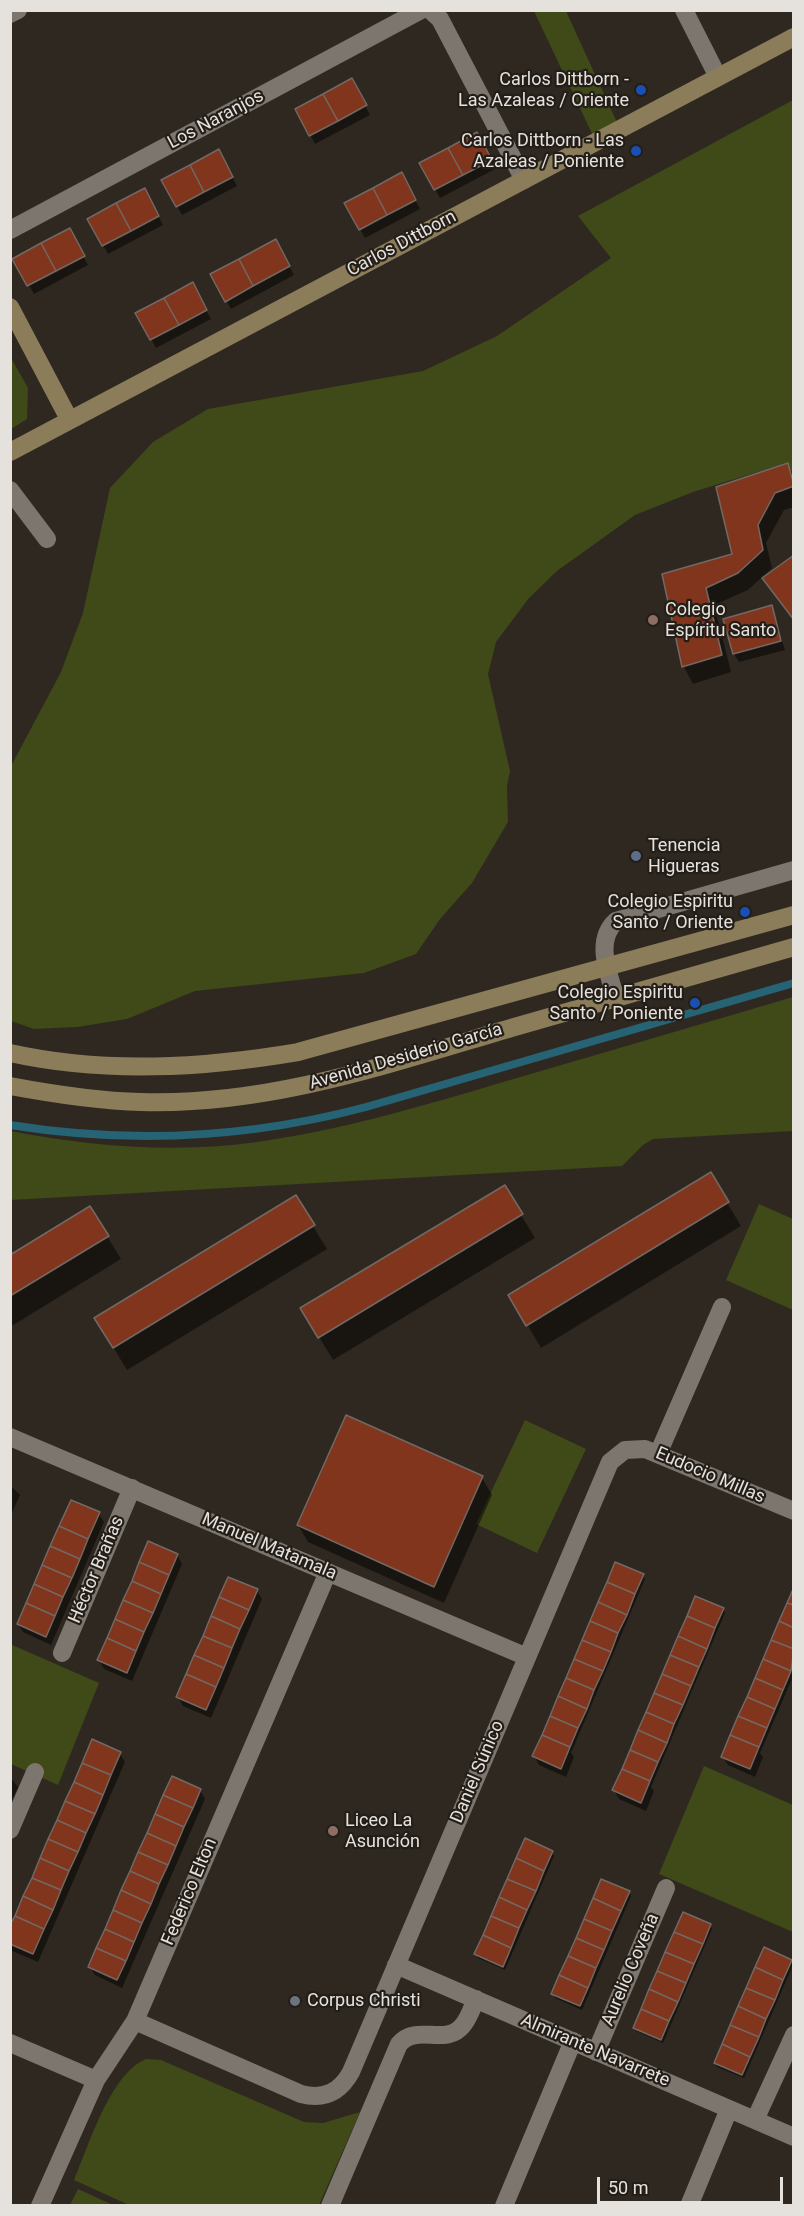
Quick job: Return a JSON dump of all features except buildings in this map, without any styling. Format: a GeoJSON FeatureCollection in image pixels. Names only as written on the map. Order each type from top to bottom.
{"type":"FeatureCollection","features":[{"type":"Feature","properties":{"kind":"main road","name":"Carlos Dittborn"},"geometry":{"type":"LineString","coordinates":[[10,452],[794,38]]}},
{"type":"Feature","properties":{"kind":"main road"},"geometry":{"type":"LineString","coordinates":[[10,307],[69,419]]}},
{"type":"Feature","properties":{"kind":"main road","name":"Avenida Desiderio García"},"geometry":{"type":"LineString","coordinates":[[10,1053],[49,1060],[153,1066],[248,1060],[344,1041],[794,915]]}},
{"type":"Feature","properties":{"kind":"main road","name":"Avenida Desiderio García"},"geometry":{"type":"LineString","coordinates":[[10,1086],[44,1093],[141,1102],[236,1098],[321,1082],[794,947]]}},
{"type":"Feature","properties":{"kind":"main road"},"geometry":{"type":"LineString","coordinates":[[517,993],[525,1024]]}},
{"type":"Feature","properties":{"kind":"main road"},"geometry":{"type":"LineString","coordinates":[[44,1093],[49,1060]]}},
{"type":"Feature","properties":{"kind":"street"},"geometry":{"type":"LineString","coordinates":[[10,15],[18,10]]}},
{"type":"Feature","properties":{"kind":"street","name":"Los Naranjos"},"geometry":{"type":"LineString","coordinates":[[10,230],[421,10]]}},
{"type":"Feature","properties":{"kind":"street"},"geometry":{"type":"LineString","coordinates":[[430,10],[440,19],[525,180]]}},
{"type":"Feature","properties":{"kind":"street"},"geometry":{"type":"LineString","coordinates":[[684,10],[718,77]]}},
{"type":"Feature","properties":{"kind":"street"},"geometry":{"type":"LineString","coordinates":[[10,490],[47,539]]}},
{"type":"Feature","properties":{"kind":"street"},"geometry":{"type":"LineString","coordinates":[[616,999],[607,968],[604,941],[606,933],[616,921],[794,870]]}},
{"type":"Feature","properties":{"kind":"street"},"geometry":{"type":"LineString","coordinates":[[658,1454],[722,1308]]}},
{"type":"Feature","properties":{"kind":"street","name":"Manuel Matamala"},"geometry":{"type":"LineString","coordinates":[[10,1437],[527,1657]]}},
{"type":"Feature","properties":{"kind":"street","name":"Eudocio Millas"},"geometry":{"type":"LineString","coordinates":[[625,1450],[645,1449],[794,1511]]}},
{"type":"Feature","properties":{"kind":"street","name":"Daniel Súnico"},"geometry":{"type":"LineString","coordinates":[[135,2021],[311,2097],[331,2093],[339,2088],[351,2072],[610,1462],[625,1450]]}},
{"type":"Feature","properties":{"kind":"street","name":"Héctor Brañas"},"geometry":{"type":"LineString","coordinates":[[62,1653],[132,1488]]}},
{"type":"Feature","properties":{"kind":"street","name":"Federico Elton"},"geometry":{"type":"LineString","coordinates":[[40,2205],[96,2080],[135,2021],[328,1572]]}},
{"type":"Feature","properties":{"kind":"street"},"geometry":{"type":"LineString","coordinates":[[10,1830],[35,1772]]}},
{"type":"Feature","properties":{"kind":"street","name":"Aurelio Coveña"},"geometry":{"type":"LineString","coordinates":[[596,2052],[666,1888]]}},
{"type":"Feature","properties":{"kind":"street","name":"Almirante Navarrete"},"geometry":{"type":"LineString","coordinates":[[396,1965],[794,2137]]}},
{"type":"Feature","properties":{"kind":"street"},"geometry":{"type":"LineString","coordinates":[[330,2205],[399,2044],[415,2034],[444,2036],[458,2030],[466,2021],[476,1999]]}},
{"type":"Feature","properties":{"kind":"street"},"geometry":{"type":"LineString","coordinates":[[755,2120],[794,2035]]}},
{"type":"Feature","properties":{"kind":"street"},"geometry":{"type":"LineString","coordinates":[[504,2205],[573,2042]]}},
{"type":"Feature","properties":{"kind":"street"},"geometry":{"type":"LineString","coordinates":[[10,2043],[96,2080]]}},
{"type":"Feature","properties":{"kind":"street"},"geometry":{"type":"LineString","coordinates":[[688,2205],[729,2109]]}},
{"type":"Feature","properties":{"kind":"green space"},"geometry":{"type":"Polygon","coordinates":[[[534,11],[566,11],[620,129],[596,142],[534,11]]]}},
{"type":"Feature","properties":{"kind":"green space"},"geometry":{"type":"Polygon","coordinates":[[[793,100],[793,486],[787,463],[693,492],[635,515],[557,571],[529,598],[496,642],[488,674],[510,771],[507,786],[508,822],[472,883],[440,919],[416,954],[364,973],[195,991],[127,1019],[77,1027],[34,1029],[11,1021],[11,766],[61,672],[83,613],[110,488],[153,442],[208,409],[423,371],[497,336],[611,258],[578,216],[793,100]]]}},
{"type":"Feature","properties":{"kind":"green space"},"geometry":{"type":"Polygon","coordinates":[[[10,356],[28,388],[27,419],[11,429],[10,356]]]}},
{"type":"Feature","properties":{"kind":"green space"},"geometry":{"type":"Polygon","coordinates":[[[793,997],[793,1131],[653,1139],[643,1145],[622,1166],[11,1200],[11,1131],[120,1146],[176,1148],[232,1145],[267,1140],[337,1127],[407,1110],[793,997]]]}},
{"type":"Feature","properties":{"kind":"green space"},"geometry":{"type":"Polygon","coordinates":[[[759,1204],[793,1219],[793,1310],[726,1280],[759,1204]]]}},
{"type":"Feature","properties":{"kind":"green space"},"geometry":{"type":"Polygon","coordinates":[[[525,1420],[586,1449],[537,1553],[476,1524],[525,1420]]]}},
{"type":"Feature","properties":{"kind":"green space"},"geometry":{"type":"Polygon","coordinates":[[[10,1644],[99,1683],[58,1785],[11,1764],[10,1644]]]}},
{"type":"Feature","properties":{"kind":"green space"},"geometry":{"type":"Polygon","coordinates":[[[704,1766],[793,1805],[793,1932],[659,1874],[704,1766]]]}},
{"type":"Feature","properties":{"kind":"green space"},"geometry":{"type":"Polygon","coordinates":[[[146,2059],[161,2060],[304,2122],[323,2123],[360,2112],[319,2205],[129,2205],[74,2180],[111,2095],[133,2067],[146,2059]]]}},
{"type":"Feature","properties":{"kind":"green space"},"geometry":{"type":"Polygon","coordinates":[[[78,2189],[113,2205],[70,2205],[78,2189]]]}},
{"type":"Feature","properties":{"kind":"waterway"},"geometry":{"type":"LineString","coordinates":[[10,1125],[100,1135],[144,1136],[189,1135],[278,1126],[366,1107],[794,983]]}},
{"type":"Feature","properties":{"kind":"place","name":"Carlos Dittborn - Las Azaleas / Oriente"},"geometry":{"type":"Point","coordinates":[641,90]}},
{"type":"Feature","properties":{"kind":"place","name":"Carlos Dittborn - Las Azaleas / Poniente"},"geometry":{"type":"Point","coordinates":[636,151]}},
{"type":"Feature","properties":{"kind":"place","name":"Colegio Espíritu Santo"},"geometry":{"type":"Point","coordinates":[653,620]}},
{"type":"Feature","properties":{"kind":"place","name":"Tenencia Higueras"},"geometry":{"type":"Point","coordinates":[636,856]}},
{"type":"Feature","properties":{"kind":"place","name":"Colegio Espiritu Santo / Oriente"},"geometry":{"type":"Point","coordinates":[745,912]}},
{"type":"Feature","properties":{"kind":"place","name":"Colegio Espiritu Santo / Poniente"},"geometry":{"type":"Point","coordinates":[695,1003]}},
{"type":"Feature","properties":{"kind":"place","name":"Liceo La Asunción"},"geometry":{"type":"Point","coordinates":[333,1831]}},
{"type":"Feature","properties":{"kind":"place","name":"Corpus Christi"},"geometry":{"type":"Point","coordinates":[295,2001]}}]}
